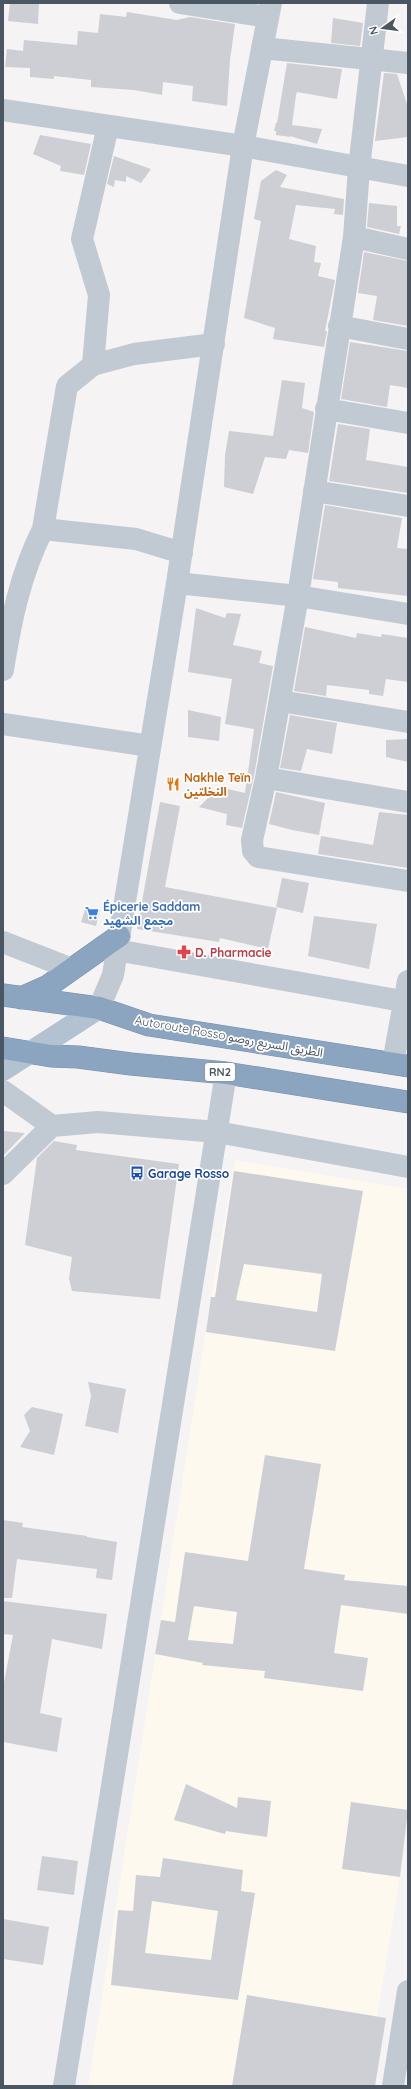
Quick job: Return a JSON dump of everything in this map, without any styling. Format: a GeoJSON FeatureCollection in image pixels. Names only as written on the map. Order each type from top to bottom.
{"type":"FeatureCollection","features":[{"type":"Feature","properties":{"kind":"highway"},"geometry":{"type":"LineString","coordinates":[[12,997],[48,986],[118,943]]}},
{"type":"Feature","properties":{"kind":"highway","name":"Autoroute Rosso الطريق السريع روصو"},"geometry":{"type":"LineString","coordinates":[[12,997],[99,1008],[150,1025],[401,1064]]}},
{"type":"Feature","properties":{"kind":"highway","name":"RN2"},"geometry":{"type":"LineString","coordinates":[[3,1048],[30,1053],[226,1073],[408,1102]]}},
{"type":"Feature","properties":{"kind":"main road"},"geometry":{"type":"LineString","coordinates":[[3,1070],[99,1008]]}},
{"type":"Feature","properties":{"kind":"street"},"geometry":{"type":"LineString","coordinates":[[99,1008],[112,975],[118,943],[182,553],[244,146],[270,10],[180,3]]}},
{"type":"Feature","properties":{"kind":"street"},"geometry":{"type":"LineString","coordinates":[[378,3],[359,168],[354,237],[338,326],[298,596],[266,778],[252,840],[253,851],[258,857],[408,880]]}},
{"type":"Feature","properties":{"kind":"street"},"geometry":{"type":"LineString","coordinates":[[262,48],[408,63]]}},
{"type":"Feature","properties":{"kind":"street"},"geometry":{"type":"LineString","coordinates":[[3,110],[244,146],[408,176]]}},
{"type":"Feature","properties":{"kind":"street"},"geometry":{"type":"LineString","coordinates":[[93,365],[99,295],[82,239],[108,126]]}},
{"type":"Feature","properties":{"kind":"street"},"geometry":{"type":"LineString","coordinates":[[354,237],[408,249]]}},
{"type":"Feature","properties":{"kind":"street"},"geometry":{"type":"LineString","coordinates":[[338,326],[408,339]]}},
{"type":"Feature","properties":{"kind":"street"},"geometry":{"type":"LineString","coordinates":[[3,670],[12,615],[30,555],[43,529],[67,386],[93,365],[134,354],[214,344]]}},
{"type":"Feature","properties":{"kind":"street"},"geometry":{"type":"LineString","coordinates":[[326,409],[408,423]]}},
{"type":"Feature","properties":{"kind":"street"},"geometry":{"type":"LineString","coordinates":[[314,491],[408,506]]}},
{"type":"Feature","properties":{"kind":"street"},"geometry":{"type":"LineString","coordinates":[[43,529],[136,539],[182,553]]}},
{"type":"Feature","properties":{"kind":"street"},"geometry":{"type":"LineString","coordinates":[[177,583],[298,596],[408,614]]}},
{"type":"Feature","properties":{"kind":"street"},"geometry":{"type":"LineString","coordinates":[[280,701],[408,722]]}},
{"type":"Feature","properties":{"kind":"street"},"geometry":{"type":"LineString","coordinates":[[3,724],[150,746]]}},
{"type":"Feature","properties":{"kind":"street"},"geometry":{"type":"LineString","coordinates":[[266,778],[408,802]]}},
{"type":"Feature","properties":{"kind":"street"},"geometry":{"type":"LineString","coordinates":[[3,942],[72,970]]}},
{"type":"Feature","properties":{"kind":"street"},"geometry":{"type":"LineString","coordinates":[[118,943],[407,995],[401,1064]]}},
{"type":"Feature","properties":{"kind":"street"},"geometry":{"type":"LineString","coordinates":[[64,2086],[226,1073]]}},
{"type":"Feature","properties":{"kind":"street"},"geometry":{"type":"LineString","coordinates":[[3,1090],[52,1126]]}},
{"type":"Feature","properties":{"kind":"street"},"geometry":{"type":"LineString","coordinates":[[3,1174],[52,1126],[98,1122],[217,1132],[408,1167]]}},
{"type":"Feature","properties":{"kind":"street"},"geometry":{"type":"LineString","coordinates":[[393,2086],[408,1991]]}},
{"type":"Feature","properties":{"kind":"shaded area"},"geometry":{"type":"Polygon","coordinates":[[[235,1160],[408,1189],[408,1817],[400,1877],[366,2086],[88,2086],[211,1297],[235,1160]]]}},
{"type":"Feature","properties":{"kind":"building"},"geometry":{"type":"Polygon","coordinates":[[[10,3],[39,3],[38,24],[8,21],[10,3]]]}},
{"type":"Feature","properties":{"kind":"building"},"geometry":{"type":"Polygon","coordinates":[[[127,12],[177,20],[190,17],[235,24],[230,60],[227,106],[192,101],[193,86],[163,82],[162,95],[134,90],[91,87],[91,80],[54,76],[54,79],[30,77],[30,68],[5,67],[7,49],[23,51],[24,40],[77,45],[78,31],[98,33],[100,14],[126,17],[127,12]]]}},
{"type":"Feature","properties":{"kind":"building"},"geometry":{"type":"Polygon","coordinates":[[[333,18],[363,23],[360,46],[331,43],[333,18]]]}},
{"type":"Feature","properties":{"kind":"building"},"geometry":{"type":"Polygon","coordinates":[[[287,63],[342,69],[337,99],[297,92],[296,95],[292,125],[322,129],[317,144],[290,136],[276,135],[276,131],[274,131],[277,123],[287,63]]]}},
{"type":"Feature","properties":{"kind":"building"},"geometry":{"type":"Polygon","coordinates":[[[384,73],[397,74],[408,107],[408,137],[375,141],[384,73]]]}},
{"type":"Feature","properties":{"kind":"building"},"geometry":{"type":"Polygon","coordinates":[[[40,135],[91,144],[84,175],[60,171],[61,166],[33,154],[40,135]]]}},
{"type":"Feature","properties":{"kind":"building"},"geometry":{"type":"Polygon","coordinates":[[[114,156],[151,169],[141,183],[126,176],[126,182],[115,180],[114,187],[107,184],[114,156]]]}},
{"type":"Feature","properties":{"kind":"building"},"geometry":{"type":"Polygon","coordinates":[[[276,170],[287,175],[280,187],[344,199],[343,215],[334,214],[335,209],[296,205],[289,239],[316,246],[314,262],[321,263],[318,276],[335,280],[325,331],[327,331],[324,347],[273,339],[275,328],[244,318],[261,221],[254,219],[261,181],[276,170]]]}},
{"type":"Feature","properties":{"kind":"building"},"geometry":{"type":"Polygon","coordinates":[[[369,203],[397,206],[397,226],[401,226],[399,234],[367,227],[369,203]]]}},
{"type":"Feature","properties":{"kind":"building"},"geometry":{"type":"Polygon","coordinates":[[[364,252],[408,261],[408,326],[373,320],[377,296],[358,293],[364,252]]]}},
{"type":"Feature","properties":{"kind":"building"},"geometry":{"type":"Polygon","coordinates":[[[350,342],[408,351],[408,388],[390,385],[387,407],[341,399],[350,342]]]}},
{"type":"Feature","properties":{"kind":"building"},"geometry":{"type":"Polygon","coordinates":[[[282,380],[305,383],[302,408],[314,412],[308,453],[289,450],[286,459],[265,457],[253,494],[224,487],[225,455],[229,431],[273,436],[282,380]]]}},
{"type":"Feature","properties":{"kind":"building"},"geometry":{"type":"Polygon","coordinates":[[[338,424],[370,429],[366,460],[408,467],[408,493],[329,481],[338,424]]]}},
{"type":"Feature","properties":{"kind":"building"},"geometry":{"type":"Polygon","coordinates":[[[325,505],[402,518],[397,548],[408,549],[408,596],[338,588],[338,582],[313,579],[325,505]]]}},
{"type":"Feature","properties":{"kind":"building"},"geometry":{"type":"Polygon","coordinates":[[[196,608],[225,618],[227,613],[241,614],[233,645],[262,651],[259,663],[273,666],[254,776],[242,828],[226,825],[227,814],[199,807],[219,787],[245,793],[254,729],[225,724],[232,679],[188,672],[196,608]]]}},
{"type":"Feature","properties":{"kind":"building"},"geometry":{"type":"Polygon","coordinates":[[[305,627],[356,638],[357,633],[381,637],[382,634],[408,638],[408,682],[386,679],[383,696],[369,694],[369,690],[327,685],[326,696],[294,691],[305,627]]]}},
{"type":"Feature","properties":{"kind":"building"},"geometry":{"type":"Polygon","coordinates":[[[188,710],[221,717],[219,741],[188,737],[188,710]]]}},
{"type":"Feature","properties":{"kind":"building"},"geometry":{"type":"Polygon","coordinates":[[[290,715],[337,723],[332,754],[307,749],[301,771],[280,768],[290,715]]]}},
{"type":"Feature","properties":{"kind":"building"},"geometry":{"type":"Polygon","coordinates":[[[408,739],[408,762],[386,757],[386,740],[408,739]]]}},
{"type":"Feature","properties":{"kind":"building"},"geometry":{"type":"Polygon","coordinates":[[[276,792],[325,803],[319,835],[269,824],[276,792]]]}},
{"type":"Feature","properties":{"kind":"building"},"geometry":{"type":"Polygon","coordinates":[[[160,802],[180,806],[165,887],[277,908],[268,949],[220,938],[219,942],[137,929],[160,802]]]}},
{"type":"Feature","properties":{"kind":"building"},"geometry":{"type":"Polygon","coordinates":[[[379,812],[408,815],[408,868],[318,854],[321,836],[373,845],[379,812]]]}},
{"type":"Feature","properties":{"kind":"building"},"geometry":{"type":"Polygon","coordinates":[[[282,878],[309,883],[303,913],[276,907],[282,878]]]}},
{"type":"Feature","properties":{"kind":"building"},"geometry":{"type":"Polygon","coordinates":[[[86,907],[100,910],[96,926],[81,922],[86,907]]]}},
{"type":"Feature","properties":{"kind":"building"},"geometry":{"type":"Polygon","coordinates":[[[314,916],[377,924],[369,969],[308,956],[314,916]]]}},
{"type":"Feature","properties":{"kind":"building"},"geometry":{"type":"Polygon","coordinates":[[[3,1131],[25,1133],[3,1156],[3,1131]]]}},
{"type":"Feature","properties":{"kind":"building"},"geometry":{"type":"Polygon","coordinates":[[[54,1141],[77,1145],[76,1150],[179,1164],[160,1299],[72,1291],[69,1279],[72,1257],[25,1245],[37,1158],[54,1141]]]}},
{"type":"Feature","properties":{"kind":"building"},"geometry":{"type":"Polygon","coordinates":[[[234,1171],[363,1191],[335,1351],[206,1332],[211,1297],[215,1297],[234,1171]],[[244,1264],[236,1300],[317,1312],[322,1274],[244,1264]]]}},
{"type":"Feature","properties":{"kind":"building"},"geometry":{"type":"Polygon","coordinates":[[[88,1382],[126,1389],[118,1433],[85,1426],[91,1396],[88,1382]]]}},
{"type":"Feature","properties":{"kind":"building"},"geometry":{"type":"Polygon","coordinates":[[[32,1407],[63,1414],[54,1455],[20,1447],[30,1431],[24,1415],[32,1407]]]}},
{"type":"Feature","properties":{"kind":"building"},"geometry":{"type":"Polygon","coordinates":[[[265,1455],[321,1464],[304,1569],[345,1575],[344,1580],[408,1586],[408,1614],[341,1605],[334,1653],[368,1658],[363,1691],[264,1678],[265,1671],[202,1665],[203,1663],[155,1654],[161,1620],[175,1622],[185,1552],[248,1561],[265,1455]],[[194,1606],[188,1640],[233,1644],[237,1612],[194,1606]]]}},
{"type":"Feature","properties":{"kind":"building"},"geometry":{"type":"Polygon","coordinates":[[[3,1520],[23,1523],[22,1527],[87,1536],[117,1542],[112,1580],[96,1578],[97,1569],[17,1559],[12,1598],[3,1598],[3,1520]]]}},
{"type":"Feature","properties":{"kind":"building"},"geometry":{"type":"Polygon","coordinates":[[[3,1601],[107,1614],[102,1649],[52,1639],[40,1713],[62,1718],[57,1752],[3,1742],[3,1688],[13,1635],[3,1634],[3,1601]]]}},
{"type":"Feature","properties":{"kind":"building"},"geometry":{"type":"Polygon","coordinates":[[[186,1784],[237,1808],[238,1797],[271,1801],[267,1837],[226,1831],[225,1834],[174,1820],[186,1784]]]}},
{"type":"Feature","properties":{"kind":"building"},"geometry":{"type":"Polygon","coordinates":[[[351,1802],[408,1810],[400,1877],[342,1869],[351,1802]]]}},
{"type":"Feature","properties":{"kind":"building"},"geometry":{"type":"Polygon","coordinates":[[[42,1856],[78,1861],[74,1895],[37,1890],[42,1856]]]}},
{"type":"Feature","properties":{"kind":"building"},"geometry":{"type":"Polygon","coordinates":[[[163,1858],[243,1870],[241,1891],[255,1893],[238,2000],[111,1985],[118,1910],[133,1911],[136,1875],[160,1877],[163,1858]],[[152,1901],[145,1953],[211,1960],[218,1911],[152,1901]]]}},
{"type":"Feature","properties":{"kind":"building"},"geometry":{"type":"Polygon","coordinates":[[[3,1919],[49,1927],[43,1965],[3,1959],[3,1919]]]}},
{"type":"Feature","properties":{"kind":"building"},"geometry":{"type":"Polygon","coordinates":[[[247,1995],[386,2018],[375,2086],[232,2086],[247,1995]]]}},
{"type":"Feature","properties":{"kind":"place","name":"Nakhle Teïn النخلتين"},"geometry":{"type":"Point","coordinates":[173,784]}},
{"type":"Feature","properties":{"kind":"place","name":"Épicerie Saddam مجمع الشهيد"},"geometry":{"type":"Point","coordinates":[92,913]}},
{"type":"Feature","properties":{"kind":"place","name":"D. Pharmacie"},"geometry":{"type":"Point","coordinates":[184,952]}},
{"type":"Feature","properties":{"kind":"place","name":"Garage Rosso"},"geometry":{"type":"Point","coordinates":[137,1173]}}]}
